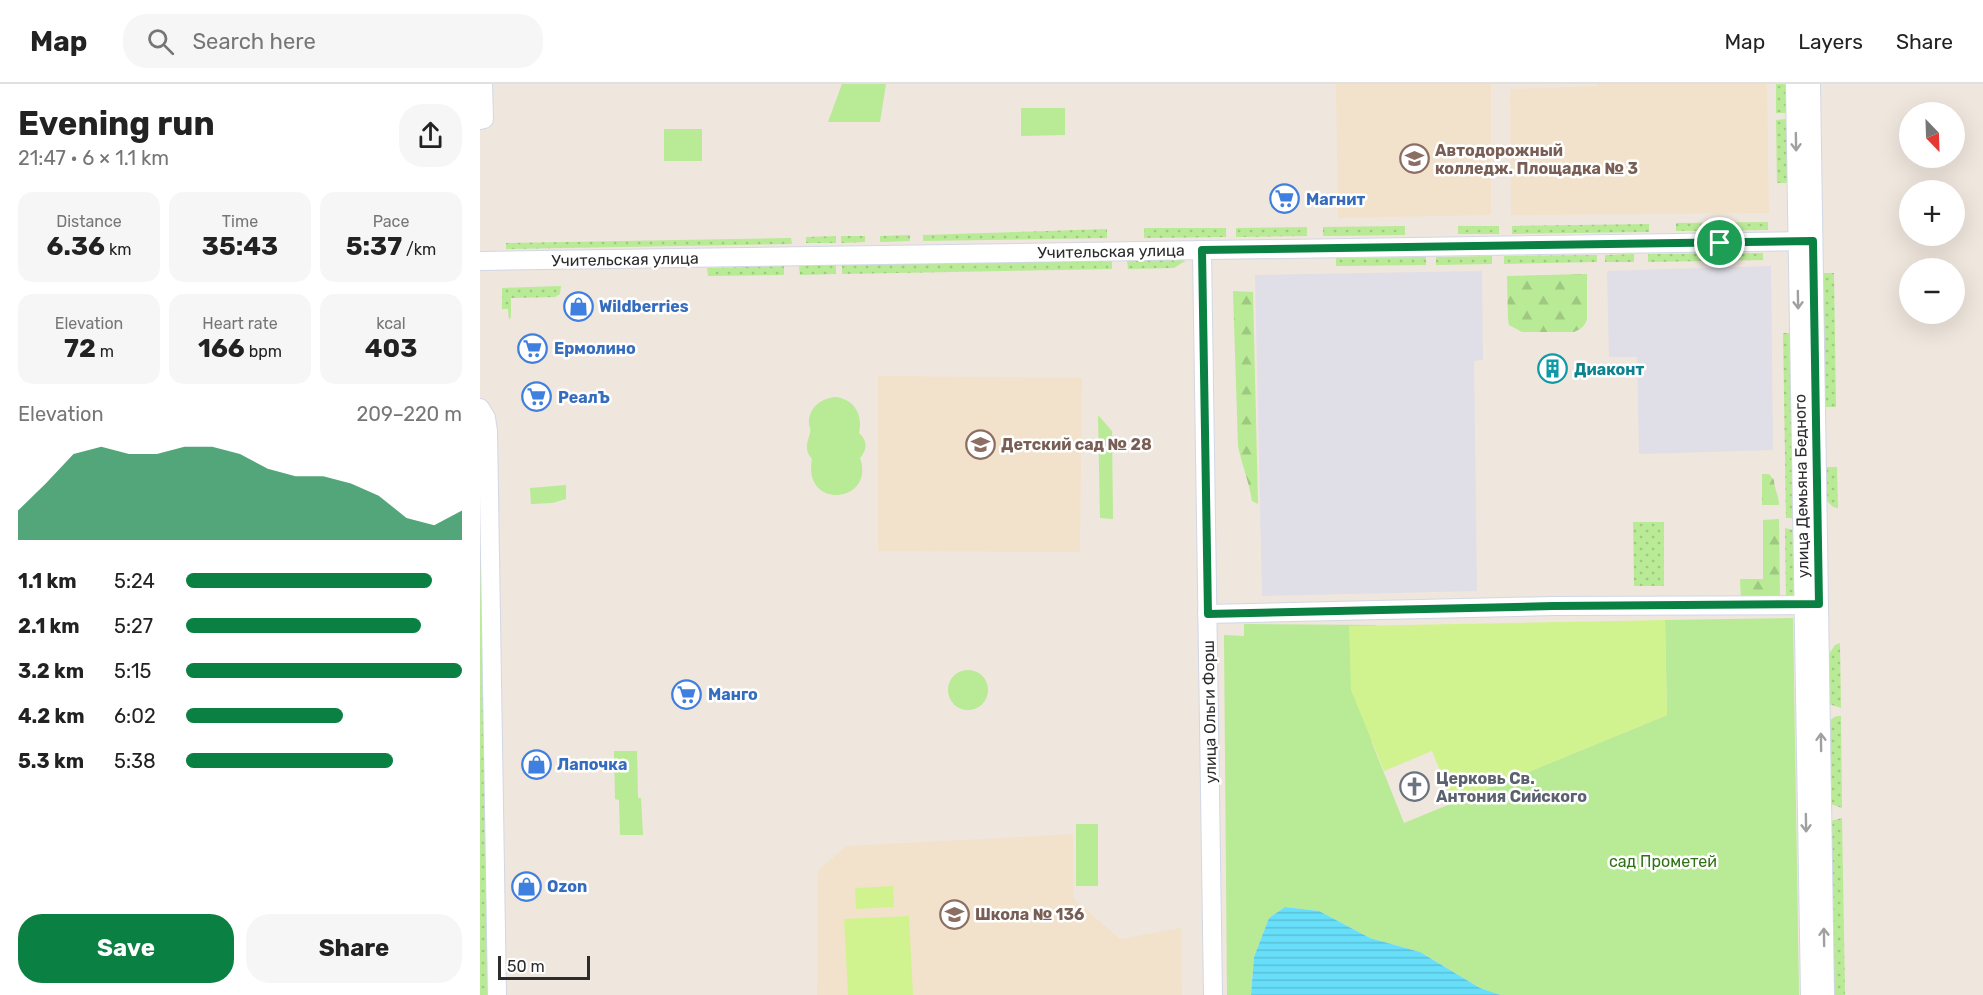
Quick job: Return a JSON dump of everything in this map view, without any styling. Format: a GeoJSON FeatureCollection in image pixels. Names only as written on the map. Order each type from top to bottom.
{"type":"FeatureCollection","features":[{"type":"Feature","properties":{"kind":"street"},"geometry":{"type":"LineString","coordinates":[[480,120],[484,119],[483,84]]}},
{"type":"Feature","properties":{"kind":"street","name":"улица Демьяна Бедного"},"geometry":{"type":"LineString","coordinates":[[1795,84],[1805,242],[1811,605],[1825,995]]}},
{"type":"Feature","properties":{"kind":"street","name":"улица Демьяна Бедного"},"geometry":{"type":"LineString","coordinates":[[1805,242],[1811,84]]}},
{"type":"Feature","properties":{"kind":"street","name":"Учительская улица"},"geometry":{"type":"LineString","coordinates":[[480,261],[1805,242]]}},
{"type":"Feature","properties":{"kind":"street","name":"улица Ольги Форш"},"geometry":{"type":"LineString","coordinates":[[1202,250],[1213,995]]}},
{"type":"Feature","properties":{"kind":"street"},"geometry":{"type":"LineString","coordinates":[[480,408],[486,418],[488,431],[497,995]]}},
{"type":"Feature","properties":{"kind":"street"},"geometry":{"type":"LineString","coordinates":[[1208,614],[1553,606],[1811,605]]}},
{"type":"Feature","properties":{"kind":"street","name":"улица Демьяна Бедного"},"geometry":{"type":"LineString","coordinates":[[1809,995],[1811,605]]}},
{"type":"Feature","properties":{"kind":"shaded area","name":"Автодорожный колледж. Площадка № 3"},"geometry":{"type":"Polygon","coordinates":[[[1336,84],[1491,84],[1491,215],[1338,218],[1336,84]]]}},
{"type":"Feature","properties":{"kind":"shaded area"},"geometry":{"type":"Polygon","coordinates":[[[1598,84],[1767,84],[1769,213],[1511,215],[1510,89],[1598,86],[1598,84]]]}},
{"type":"Feature","properties":{"kind":"shaded area"},"geometry":{"type":"Polygon","coordinates":[[[1771,266],[1773,450],[1639,454],[1637,357],[1609,357],[1607,271],[1771,266]]]}},
{"type":"Feature","properties":{"kind":"shaded area"},"geometry":{"type":"Polygon","coordinates":[[[1482,271],[1483,360],[1474,361],[1477,591],[1262,596],[1255,275],[1482,271]]]}},
{"type":"Feature","properties":{"kind":"shaded area","name":"Детский сад № 28"},"geometry":{"type":"Polygon","coordinates":[[[878,376],[1082,378],[1080,552],[878,551],[878,376]]]}},
{"type":"Feature","properties":{"kind":"shaded area","name":"Школа № 136"},"geometry":{"type":"Polygon","coordinates":[[[1073,834],[1074,899],[1120,939],[1181,928],[1182,995],[817,995],[818,870],[847,846],[1073,834]]]}},
{"type":"Feature","properties":{"kind":"green space"},"geometry":{"type":"Polygon","coordinates":[[[842,84],[886,84],[880,122],[828,122],[842,84]]]}},
{"type":"Feature","properties":{"kind":"green space"},"geometry":{"type":"Polygon","coordinates":[[[1776,84],[1786,84],[1787,113],[1776,113],[1776,84]]]}},
{"type":"Feature","properties":{"kind":"green space"},"geometry":{"type":"Polygon","coordinates":[[[1021,108],[1065,108],[1065,135],[1021,136],[1021,108]]]}},
{"type":"Feature","properties":{"kind":"green space"},"geometry":{"type":"Polygon","coordinates":[[[1787,119],[1788,183],[1777,183],[1776,120],[1787,119]]]}},
{"type":"Feature","properties":{"kind":"green space"},"geometry":{"type":"Polygon","coordinates":[[[664,129],[702,129],[702,161],[664,161],[664,129]]]}},
{"type":"Feature","properties":{"kind":"green space"},"geometry":{"type":"Polygon","coordinates":[[[1768,222],[1768,230],[1676,231],[1676,223],[1768,222]]]}},
{"type":"Feature","properties":{"kind":"green space"},"geometry":{"type":"Polygon","coordinates":[[[1649,224],[1649,232],[1512,234],[1512,226],[1649,224]]]}},
{"type":"Feature","properties":{"kind":"green space"},"geometry":{"type":"Polygon","coordinates":[[[1405,226],[1405,235],[1323,236],[1323,227],[1405,226]]]}},
{"type":"Feature","properties":{"kind":"green space"},"geometry":{"type":"Polygon","coordinates":[[[1458,226],[1499,226],[1499,234],[1458,234],[1458,226]]]}},
{"type":"Feature","properties":{"kind":"green space"},"geometry":{"type":"Polygon","coordinates":[[[1307,227],[1307,236],[1236,237],[1236,228],[1307,227]]]}},
{"type":"Feature","properties":{"kind":"green space"},"geometry":{"type":"Polygon","coordinates":[[[1144,228],[1226,228],[1226,237],[1144,238],[1144,228]]]}},
{"type":"Feature","properties":{"kind":"green space"},"geometry":{"type":"Polygon","coordinates":[[[1107,229],[1107,238],[923,241],[923,235],[1107,229]]]}},
{"type":"Feature","properties":{"kind":"green space"},"geometry":{"type":"Polygon","coordinates":[[[910,235],[910,241],[880,242],[880,236],[910,235]]]}},
{"type":"Feature","properties":{"kind":"green space"},"geometry":{"type":"Polygon","coordinates":[[[836,236],[836,243],[806,243],[806,237],[836,236]]]}},
{"type":"Feature","properties":{"kind":"green space"},"geometry":{"type":"Polygon","coordinates":[[[841,236],[865,236],[865,242],[841,243],[841,236]]]}},
{"type":"Feature","properties":{"kind":"green space"},"geometry":{"type":"Polygon","coordinates":[[[791,238],[792,244],[506,249],[506,243],[791,238]]]}},
{"type":"Feature","properties":{"kind":"green space"},"geometry":{"type":"Polygon","coordinates":[[[1763,253],[1763,260],[1648,262],[1648,254],[1763,253]]]}},
{"type":"Feature","properties":{"kind":"green space"},"geometry":{"type":"Polygon","coordinates":[[[1634,254],[1634,262],[1605,262],[1605,255],[1634,254]]]}},
{"type":"Feature","properties":{"kind":"green space"},"geometry":{"type":"Polygon","coordinates":[[[1597,255],[1597,262],[1504,264],[1504,256],[1597,255]]]}},
{"type":"Feature","properties":{"kind":"green space"},"geometry":{"type":"Polygon","coordinates":[[[1492,256],[1492,264],[1436,265],[1436,257],[1492,256]]]}},
{"type":"Feature","properties":{"kind":"green space"},"geometry":{"type":"Polygon","coordinates":[[[1426,257],[1426,265],[1336,266],[1336,258],[1426,257]]]}},
{"type":"Feature","properties":{"kind":"green space"},"geometry":{"type":"Polygon","coordinates":[[[1179,259],[1185,261],[1174,268],[1128,269],[1127,260],[1179,259]]]}},
{"type":"Feature","properties":{"kind":"green space"},"geometry":{"type":"Polygon","coordinates":[[[1112,260],[1112,269],[842,274],[842,265],[1112,260]]]}},
{"type":"Feature","properties":{"kind":"green space"},"geometry":{"type":"Polygon","coordinates":[[[836,265],[836,274],[800,275],[799,266],[836,265]]]}},
{"type":"Feature","properties":{"kind":"green space"},"geometry":{"type":"Polygon","coordinates":[[[784,266],[784,275],[708,276],[707,268],[784,266]]]}},
{"type":"Feature","properties":{"kind":"green space"},"geometry":{"type":"Polygon","coordinates":[[[1823,273],[1834,273],[1836,407],[1825,407],[1823,273]]]}},
{"type":"Feature","properties":{"kind":"green space"},"geometry":{"type":"Polygon","coordinates":[[[1587,274],[1587,319],[1581,328],[1574,332],[1522,332],[1509,325],[1507,276],[1587,274]]]}},
{"type":"Feature","properties":{"kind":"green space"},"geometry":{"type":"Polygon","coordinates":[[[561,286],[560,294],[555,297],[511,298],[509,320],[508,309],[502,309],[502,288],[561,286]]]}},
{"type":"Feature","properties":{"kind":"green space"},"geometry":{"type":"Polygon","coordinates":[[[1233,291],[1253,292],[1258,504],[1252,501],[1238,446],[1233,291]]]}},
{"type":"Feature","properties":{"kind":"green space"},"geometry":{"type":"Polygon","coordinates":[[[1783,333],[1790,333],[1793,518],[1786,518],[1783,333]]]}},
{"type":"Feature","properties":{"kind":"green space"},"geometry":{"type":"Polygon","coordinates":[[[836,397],[848,401],[856,409],[860,420],[859,433],[866,445],[860,458],[862,473],[858,484],[849,492],[838,495],[827,493],[818,487],[812,476],[812,459],[807,447],[810,431],[809,418],[813,409],[825,399],[836,397]]]}},
{"type":"Feature","properties":{"kind":"green space"},"geometry":{"type":"Polygon","coordinates":[[[1098,415],[1112,431],[1113,519],[1100,518],[1098,415]]]}},
{"type":"Feature","properties":{"kind":"green space"},"geometry":{"type":"Polygon","coordinates":[[[480,424],[491,995],[480,995],[480,424]]]}},
{"type":"Feature","properties":{"kind":"green space"},"geometry":{"type":"Polygon","coordinates":[[[1826,467],[1837,467],[1838,508],[1833,507],[1826,500],[1826,467]]]}},
{"type":"Feature","properties":{"kind":"green space"},"geometry":{"type":"Polygon","coordinates":[[[1762,474],[1769,474],[1774,480],[1779,505],[1762,505],[1762,474]]]}},
{"type":"Feature","properties":{"kind":"green space"},"geometry":{"type":"Polygon","coordinates":[[[566,485],[566,499],[552,503],[531,504],[530,488],[566,485]]]}},
{"type":"Feature","properties":{"kind":"green space"},"geometry":{"type":"Polygon","coordinates":[[[1779,519],[1780,599],[1741,599],[1740,579],[1763,579],[1763,520],[1779,519]]]}},
{"type":"Feature","properties":{"kind":"green space"},"geometry":{"type":"Polygon","coordinates":[[[1633,522],[1664,522],[1664,586],[1634,586],[1633,522]]]}},
{"type":"Feature","properties":{"kind":"green space"},"geometry":{"type":"Polygon","coordinates":[[[1785,528],[1793,530],[1794,598],[1786,599],[1785,528]]]}},
{"type":"Feature","properties":{"kind":"green space","name":"сад Прометей"},"geometry":{"type":"Polygon","coordinates":[[[1793,618],[1799,995],[1501,995],[1480,988],[1420,952],[1370,938],[1319,911],[1285,907],[1269,918],[1254,957],[1251,995],[1227,995],[1224,635],[1244,636],[1244,624],[1376,625],[1372,743],[1404,823],[1667,715],[1665,620],[1793,618]]]}},
{"type":"Feature","properties":{"kind":"green space"},"geometry":{"type":"Polygon","coordinates":[[[1665,620],[1667,715],[1453,803],[1432,751],[1384,771],[1351,690],[1349,626],[1665,620]]]}},
{"type":"Feature","properties":{"kind":"green space"},"geometry":{"type":"Polygon","coordinates":[[[1840,643],[1841,708],[1829,704],[1829,654],[1835,645],[1840,643]]]}},
{"type":"Feature","properties":{"kind":"green space"},"geometry":{"type":"Polygon","coordinates":[[[968,670],[982,676],[988,690],[982,704],[968,710],[954,704],[948,690],[954,676],[968,670]]]}},
{"type":"Feature","properties":{"kind":"green space"},"geometry":{"type":"Polygon","coordinates":[[[1841,716],[1842,808],[1831,804],[1830,720],[1841,716]]]}},
{"type":"Feature","properties":{"kind":"green space"},"geometry":{"type":"Polygon","coordinates":[[[614,751],[637,751],[638,798],[641,798],[643,835],[620,835],[619,800],[615,799],[614,751]]]}},
{"type":"Feature","properties":{"kind":"green space"},"geometry":{"type":"Polygon","coordinates":[[[1842,818],[1845,995],[1834,995],[1831,821],[1842,818]]]}},
{"type":"Feature","properties":{"kind":"green space"},"geometry":{"type":"Polygon","coordinates":[[[1076,824],[1098,824],[1098,886],[1076,886],[1076,824]]]}},
{"type":"Feature","properties":{"kind":"green space"},"geometry":{"type":"Polygon","coordinates":[[[893,886],[894,907],[856,909],[855,888],[893,886]]]}},
{"type":"Feature","properties":{"kind":"green space"},"geometry":{"type":"Polygon","coordinates":[[[909,916],[913,995],[848,995],[844,919],[909,916]]]}},
{"type":"Feature","properties":{"kind":"water"},"geometry":{"type":"Polygon","coordinates":[[[1285,907],[1319,911],[1370,938],[1420,952],[1480,988],[1501,995],[1251,995],[1254,957],[1269,918],[1285,907]]]}},
{"type":"Feature","properties":{"kind":"place","name":"Автодорожный колледж. Площадка № 3"},"geometry":{"type":"Point","coordinates":[1414,159]}},
{"type":"Feature","properties":{"kind":"place","name":"Магнит"},"geometry":{"type":"Point","coordinates":[1285,199]}},
{"type":"Feature","properties":{"kind":"place","name":"Wildberries"},"geometry":{"type":"Point","coordinates":[578,306]}},
{"type":"Feature","properties":{"kind":"place","name":"Ермолино"},"geometry":{"type":"Point","coordinates":[533,348]}},
{"type":"Feature","properties":{"kind":"place","name":"Диаконт"},"geometry":{"type":"Point","coordinates":[1553,369]}},
{"type":"Feature","properties":{"kind":"place","name":"РеалЪ"},"geometry":{"type":"Point","coordinates":[537,397]}},
{"type":"Feature","properties":{"kind":"place","name":"Детский сад № 28"},"geometry":{"type":"Point","coordinates":[980,444]}},
{"type":"Feature","properties":{"kind":"place","name":"Манго"},"geometry":{"type":"Point","coordinates":[687,694]}},
{"type":"Feature","properties":{"kind":"place","name":"Лапочка"},"geometry":{"type":"Point","coordinates":[536,764]}},
{"type":"Feature","properties":{"kind":"place","name":"Церковь Св. Антония Сийского"},"geometry":{"type":"Point","coordinates":[1415,787]}},
{"type":"Feature","properties":{"kind":"place","name":"Ozon"},"geometry":{"type":"Point","coordinates":[526,886]}},
{"type":"Feature","properties":{"kind":"place","name":"Школа № 136"},"geometry":{"type":"Point","coordinates":[954,914]}},
{"type":"Feature","properties":{"kind":"route"},"geometry":{"type":"LineString","coordinates":[[1813,241],[1819,604],[1553,606],[1208,614],[1202,250],[1720,243],[1813,241]]}}]}
